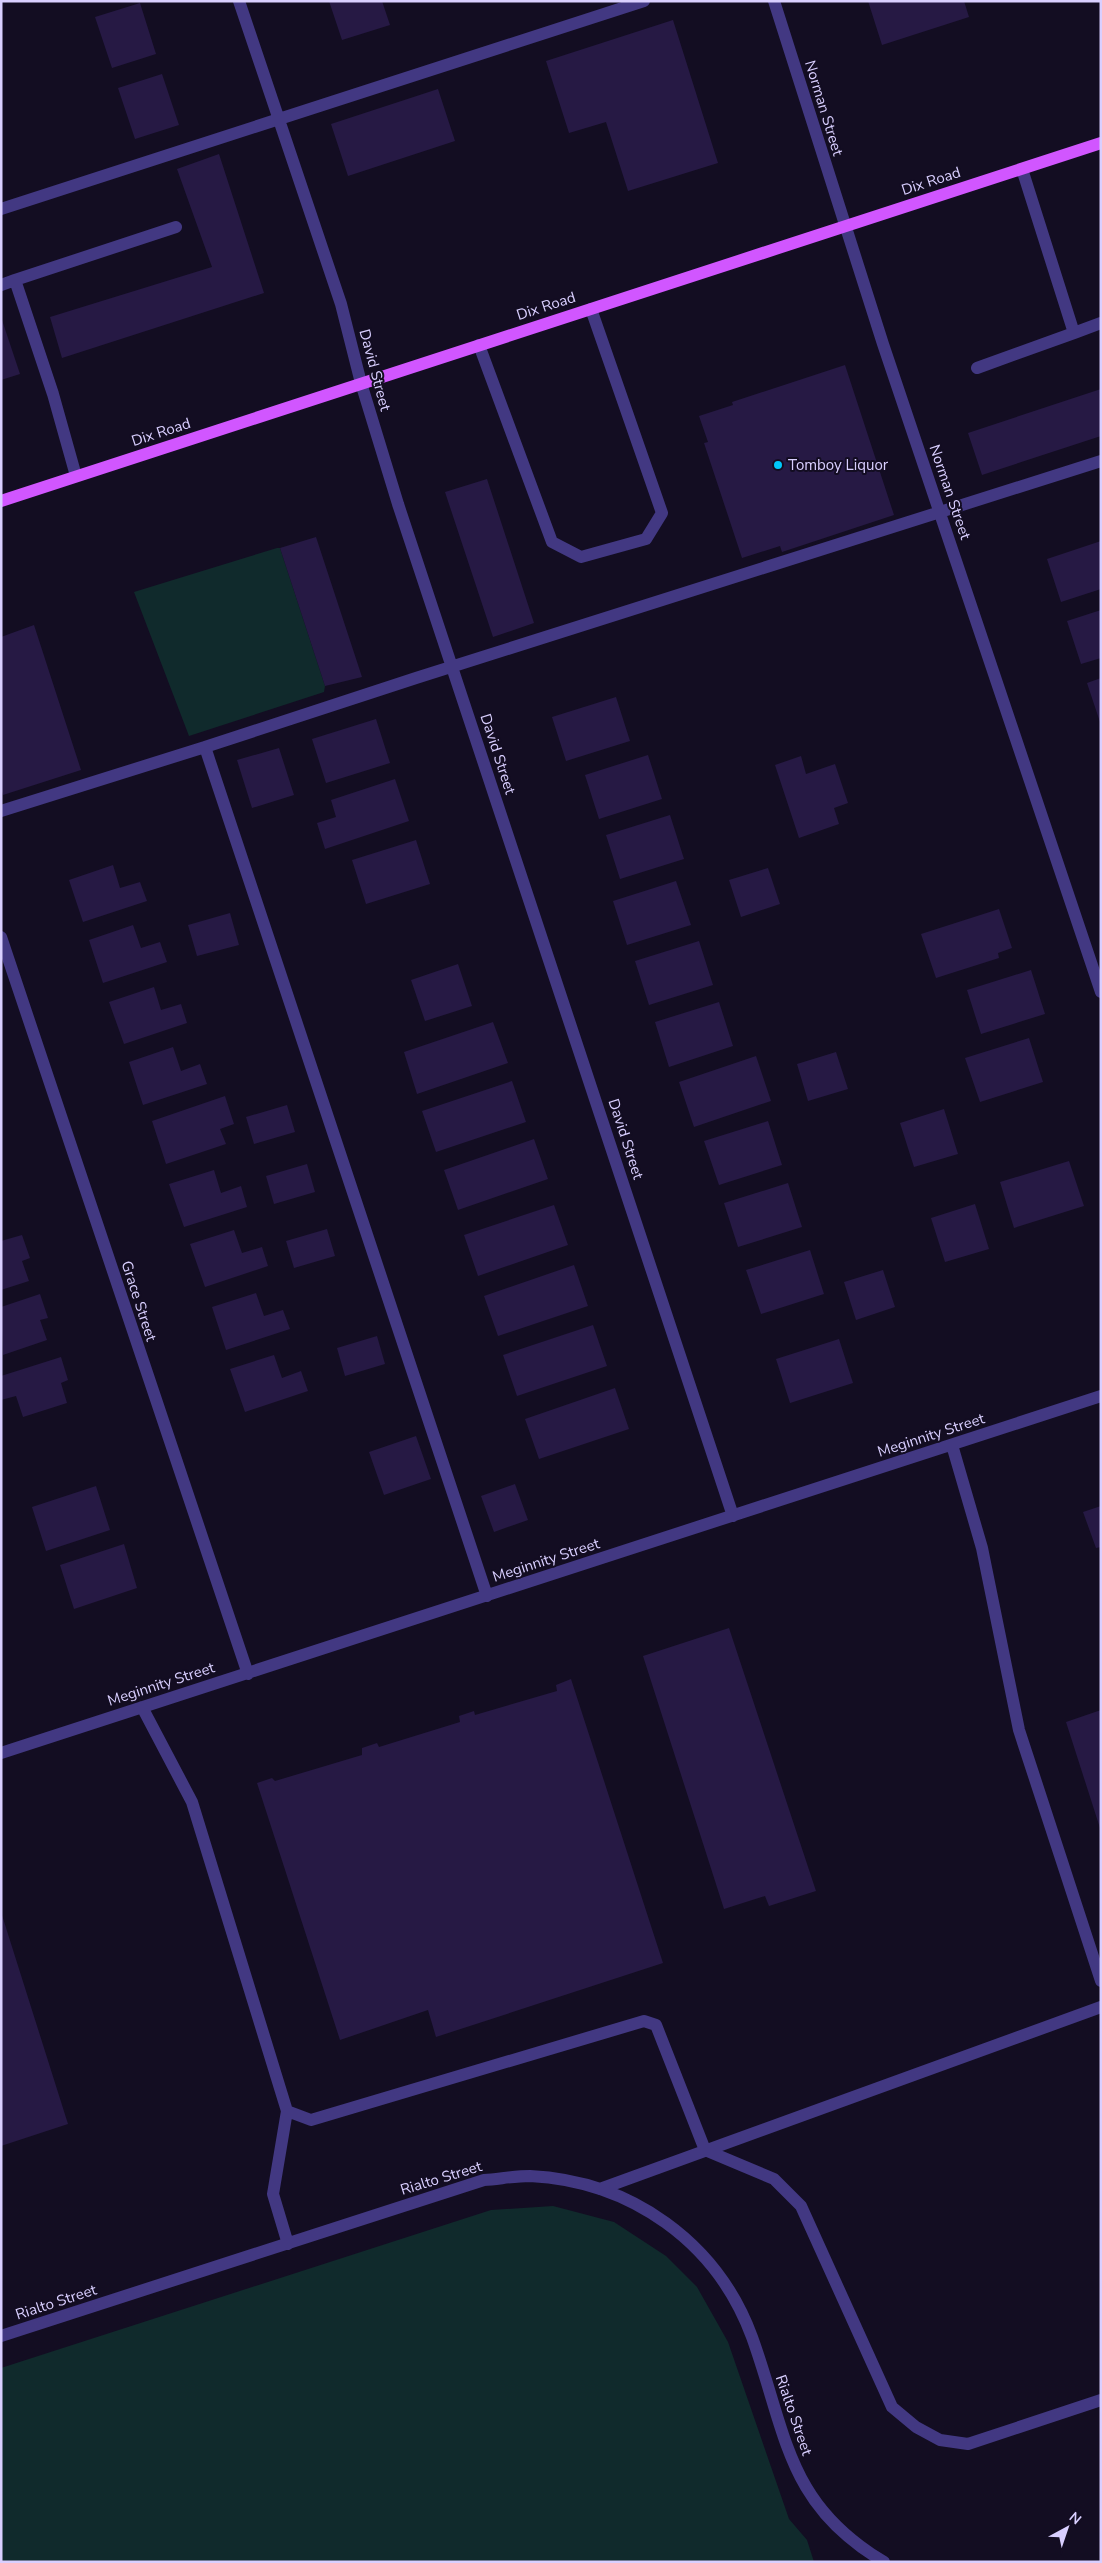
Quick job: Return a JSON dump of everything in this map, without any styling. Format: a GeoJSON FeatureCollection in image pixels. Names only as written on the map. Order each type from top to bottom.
{"type":"FeatureCollection","features":[{"type":"Feature","properties":{"kind":"main road","name":"Dix Road"},"geometry":{"type":"LineString","coordinates":[[1,501],[1101,144]]}},
{"type":"Feature","properties":{"kind":"street","name":"David Street"},"geometry":{"type":"LineString","coordinates":[[239,1],[277,119],[341,304],[361,383],[452,666],[733,1516]]}},
{"type":"Feature","properties":{"kind":"street"},"geometry":{"type":"LineString","coordinates":[[1,209],[644,1]]}},
{"type":"Feature","properties":{"kind":"street","name":"Norman Street"},"geometry":{"type":"LineString","coordinates":[[774,1],[844,226],[1101,992]]}},
{"type":"Feature","properties":{"kind":"street"},"geometry":{"type":"LineString","coordinates":[[1022,169],[1074,332]]}},
{"type":"Feature","properties":{"kind":"street"},"geometry":{"type":"LineString","coordinates":[[1,285],[176,227]]}},
{"type":"Feature","properties":{"kind":"street"},"geometry":{"type":"LineString","coordinates":[[15,280],[53,394],[76,476]]}},
{"type":"Feature","properties":{"kind":"street"},"geometry":{"type":"LineString","coordinates":[[480,345],[552,542],[581,556],[646,539],[662,513],[591,309]]}},
{"type":"Feature","properties":{"kind":"street"},"geometry":{"type":"LineString","coordinates":[[977,368],[1101,324]]}},
{"type":"Feature","properties":{"kind":"street"},"geometry":{"type":"LineString","coordinates":[[1,811],[1101,461]]}},
{"type":"Feature","properties":{"kind":"street"},"geometry":{"type":"LineString","coordinates":[[206,747],[487,1596]]}},
{"type":"Feature","properties":{"kind":"street","name":"Grace Street"},"geometry":{"type":"LineString","coordinates":[[1,937],[248,1674]]}},
{"type":"Feature","properties":{"kind":"street","name":"Meginnity Street"},"geometry":{"type":"LineString","coordinates":[[1,1753],[1101,1396]]}},
{"type":"Feature","properties":{"kind":"street"},"geometry":{"type":"LineString","coordinates":[[952,1445],[982,1548],[1019,1730],[1101,1981]]}},
{"type":"Feature","properties":{"kind":"street"},"geometry":{"type":"LineString","coordinates":[[142,1707],[192,1802],[287,2111],[273,2194],[288,2244]]}},
{"type":"Feature","properties":{"kind":"street"},"geometry":{"type":"LineString","coordinates":[[600,2189],[1101,2007]]}},
{"type":"Feature","properties":{"kind":"street"},"geometry":{"type":"LineString","coordinates":[[287,2111],[311,2120],[644,2021],[656,2025],[705,2150],[774,2179],[801,2206],[892,2406],[916,2427],[940,2440],[968,2444],[1101,2400]]}},
{"type":"Feature","properties":{"kind":"street","name":"Rialto Street"},"geometry":{"type":"LineString","coordinates":[[1,2336],[484,2180],[529,2176],[585,2184],[627,2198],[675,2228],[714,2268],[738,2306],[749,2329],[790,2457],[808,2492],[825,2515],[860,2548],[878,2560]]}},
{"type":"Feature","properties":{"kind":"green space"},"geometry":{"type":"Polygon","coordinates":[[[280,548],[325,686],[324,692],[189,736],[134,592],[280,548]]]}},
{"type":"Feature","properties":{"kind":"green space"},"geometry":{"type":"Polygon","coordinates":[[[553,2206],[614,2222],[666,2256],[697,2287],[728,2342],[789,2519],[807,2540],[814,2562],[1,2562],[1,2368],[491,2210],[553,2206]]]}},
{"type":"Feature","properties":{"kind":"building"},"geometry":{"type":"Polygon","coordinates":[[[329,1],[382,1],[390,25],[342,40],[329,1]]]}},
{"type":"Feature","properties":{"kind":"building"},"geometry":{"type":"Polygon","coordinates":[[[868,1],[964,1],[969,17],[882,45],[868,1]]]}},
{"type":"Feature","properties":{"kind":"building"},"geometry":{"type":"Polygon","coordinates":[[[140,3],[156,54],[112,68],[95,17],[140,3]]]}},
{"type":"Feature","properties":{"kind":"building"},"geometry":{"type":"Polygon","coordinates":[[[673,20],[718,163],[628,191],[606,122],[569,133],[546,61],[673,20]]]}},
{"type":"Feature","properties":{"kind":"building"},"geometry":{"type":"Polygon","coordinates":[[[162,74],[179,125],[135,139],[118,88],[162,74]]]}},
{"type":"Feature","properties":{"kind":"building"},"geometry":{"type":"Polygon","coordinates":[[[438,89],[455,141],[348,176],[331,124],[438,89]]]}},
{"type":"Feature","properties":{"kind":"building"},"geometry":{"type":"Polygon","coordinates":[[[219,154],[264,293],[62,358],[50,317],[212,267],[177,169],[219,154]]]}},
{"type":"Feature","properties":{"kind":"building"},"geometry":{"type":"Polygon","coordinates":[[[1,317],[20,374],[1,380],[1,317]]]}},
{"type":"Feature","properties":{"kind":"building"},"geometry":{"type":"Polygon","coordinates":[[[845,365],[894,515],[782,552],[780,546],[742,558],[704,443],[708,442],[699,416],[733,405],[732,402],[845,365]]]}},
{"type":"Feature","properties":{"kind":"building"},"geometry":{"type":"Polygon","coordinates":[[[1101,389],[1101,436],[982,475],[968,433],[1101,389]]]}},
{"type":"Feature","properties":{"kind":"building"},"geometry":{"type":"Polygon","coordinates":[[[487,479],[534,623],[493,637],[445,492],[487,479]]]}},
{"type":"Feature","properties":{"kind":"building"},"geometry":{"type":"Polygon","coordinates":[[[316,537],[362,677],[325,686],[280,548],[316,537]]]}},
{"type":"Feature","properties":{"kind":"building"},"geometry":{"type":"Polygon","coordinates":[[[1101,541],[1101,589],[1061,602],[1047,559],[1101,541]]]}},
{"type":"Feature","properties":{"kind":"building"},"geometry":{"type":"Polygon","coordinates":[[[1101,610],[1101,658],[1081,664],[1067,621],[1101,610]]]}},
{"type":"Feature","properties":{"kind":"building"},"geometry":{"type":"Polygon","coordinates":[[[34,625],[81,770],[3,795],[1,788],[1,637],[34,625]]]}},
{"type":"Feature","properties":{"kind":"building"},"geometry":{"type":"Polygon","coordinates":[[[1101,678],[1101,722],[1100,722],[1087,683],[1101,678]]]}},
{"type":"Feature","properties":{"kind":"building"},"geometry":{"type":"Polygon","coordinates":[[[616,697],[630,741],[566,761],[552,717],[616,697]]]}},
{"type":"Feature","properties":{"kind":"building"},"geometry":{"type":"Polygon","coordinates":[[[376,719],[390,763],[326,783],[312,739],[376,719]]]}},
{"type":"Feature","properties":{"kind":"building"},"geometry":{"type":"Polygon","coordinates":[[[279,748],[294,795],[252,808],[237,760],[279,748]]]}},
{"type":"Feature","properties":{"kind":"building"},"geometry":{"type":"Polygon","coordinates":[[[648,755],[662,799],[599,819],[585,775],[648,755]]]}},
{"type":"Feature","properties":{"kind":"building"},"geometry":{"type":"Polygon","coordinates":[[[801,756],[806,774],[835,764],[848,803],[834,808],[839,824],[799,838],[775,765],[801,756]]]}},
{"type":"Feature","properties":{"kind":"building"},"geometry":{"type":"Polygon","coordinates":[[[395,779],[409,821],[325,849],[317,823],[336,817],[331,800],[395,779]]]}},
{"type":"Feature","properties":{"kind":"building"},"geometry":{"type":"Polygon","coordinates":[[[670,815],[684,859],[620,879],[606,835],[670,815]]]}},
{"type":"Feature","properties":{"kind":"building"},"geometry":{"type":"Polygon","coordinates":[[[416,840],[430,884],[366,904],[352,860],[416,840]]]}},
{"type":"Feature","properties":{"kind":"building"},"geometry":{"type":"Polygon","coordinates":[[[113,865],[120,888],[140,882],[147,901],[83,922],[69,880],[113,865]]]}},
{"type":"Feature","properties":{"kind":"building"},"geometry":{"type":"Polygon","coordinates":[[[768,868],[780,904],[741,917],[729,880],[768,868]]]}},
{"type":"Feature","properties":{"kind":"building"},"geometry":{"type":"Polygon","coordinates":[[[676,881],[691,925],[627,945],[613,901],[676,881]]]}},
{"type":"Feature","properties":{"kind":"building"},"geometry":{"type":"Polygon","coordinates":[[[999,909],[1012,948],[998,953],[999,958],[936,978],[921,934],[999,909]]]}},
{"type":"Feature","properties":{"kind":"building"},"geometry":{"type":"Polygon","coordinates":[[[230,913],[239,945],[197,956],[188,925],[230,913]]]}},
{"type":"Feature","properties":{"kind":"building"},"geometry":{"type":"Polygon","coordinates":[[[133,925],[141,948],[160,942],[167,962],[103,983],[89,940],[133,925]]]}},
{"type":"Feature","properties":{"kind":"building"},"geometry":{"type":"Polygon","coordinates":[[[699,941],[713,985],[649,1005],[635,961],[699,941]]]}},
{"type":"Feature","properties":{"kind":"building"},"geometry":{"type":"Polygon","coordinates":[[[458,964],[472,1006],[425,1021],[411,980],[458,964]]]}},
{"type":"Feature","properties":{"kind":"building"},"geometry":{"type":"Polygon","coordinates":[[[1031,970],[1045,1014],[981,1034],[967,990],[1031,970]]]}},
{"type":"Feature","properties":{"kind":"building"},"geometry":{"type":"Polygon","coordinates":[[[154,987],[161,1010],[181,1004],[187,1023],[124,1044],[109,1002],[154,987]]]}},
{"type":"Feature","properties":{"kind":"building"},"geometry":{"type":"Polygon","coordinates":[[[719,1002],[733,1046],[669,1067],[655,1022],[719,1002]]]}},
{"type":"Feature","properties":{"kind":"building"},"geometry":{"type":"Polygon","coordinates":[[[493,1022],[508,1063],[417,1094],[404,1052],[493,1022]]]}},
{"type":"Feature","properties":{"kind":"building"},"geometry":{"type":"Polygon","coordinates":[[[1029,1038],[1043,1082],[980,1102],[965,1058],[1029,1038]]]}},
{"type":"Feature","properties":{"kind":"building"},"geometry":{"type":"Polygon","coordinates":[[[173,1047],[181,1071],[200,1064],[207,1084],[143,1105],[129,1062],[173,1047]]]}},
{"type":"Feature","properties":{"kind":"building"},"geometry":{"type":"Polygon","coordinates":[[[836,1052],[848,1089],[808,1101],[797,1064],[836,1052]]]}},
{"type":"Feature","properties":{"kind":"building"},"geometry":{"type":"Polygon","coordinates":[[[756,1056],[771,1101],[694,1127],[679,1082],[756,1056]]]}},
{"type":"Feature","properties":{"kind":"building"},"geometry":{"type":"Polygon","coordinates":[[[512,1081],[526,1122],[436,1152],[422,1111],[512,1081]]]}},
{"type":"Feature","properties":{"kind":"building"},"geometry":{"type":"Polygon","coordinates":[[[225,1096],[234,1124],[220,1129],[226,1144],[166,1164],[152,1121],[225,1096]]]}},
{"type":"Feature","properties":{"kind":"building"},"geometry":{"type":"Polygon","coordinates":[[[287,1105],[295,1132],[254,1144],[246,1117],[287,1105]]]}},
{"type":"Feature","properties":{"kind":"building"},"geometry":{"type":"Polygon","coordinates":[[[944,1109],[958,1154],[914,1167],[900,1123],[944,1109]]]}},
{"type":"Feature","properties":{"kind":"building"},"geometry":{"type":"Polygon","coordinates":[[[768,1121],[782,1165],[719,1185],[704,1141],[768,1121]]]}},
{"type":"Feature","properties":{"kind":"building"},"geometry":{"type":"Polygon","coordinates":[[[534,1139],[548,1179],[458,1210],[444,1170],[534,1139]]]}},
{"type":"Feature","properties":{"kind":"building"},"geometry":{"type":"Polygon","coordinates":[[[1069,1161],[1084,1206],[1014,1228],[1000,1182],[1069,1161]]]}},
{"type":"Feature","properties":{"kind":"building"},"geometry":{"type":"Polygon","coordinates":[[[307,1164],[315,1192],[274,1204],[266,1176],[307,1164]]]}},
{"type":"Feature","properties":{"kind":"building"},"geometry":{"type":"Polygon","coordinates":[[[214,1170],[221,1193],[241,1186],[247,1207],[184,1227],[169,1184],[214,1170]]]}},
{"type":"Feature","properties":{"kind":"building"},"geometry":{"type":"Polygon","coordinates":[[[788,1183],[802,1227],[738,1247],[724,1203],[788,1183]]]}},
{"type":"Feature","properties":{"kind":"building"},"geometry":{"type":"Polygon","coordinates":[[[975,1204],[989,1249],[945,1262],[931,1218],[975,1204]]]}},
{"type":"Feature","properties":{"kind":"building"},"geometry":{"type":"Polygon","coordinates":[[[554,1205],[568,1245],[478,1276],[464,1235],[554,1205]]]}},
{"type":"Feature","properties":{"kind":"building"},"geometry":{"type":"Polygon","coordinates":[[[327,1229],[335,1256],[294,1268],[286,1241],[327,1229]]]}},
{"type":"Feature","properties":{"kind":"building"},"geometry":{"type":"Polygon","coordinates":[[[234,1230],[242,1253],[262,1247],[268,1266],[205,1287],[190,1244],[234,1230]]]}},
{"type":"Feature","properties":{"kind":"building"},"geometry":{"type":"Polygon","coordinates":[[[22,1235],[30,1258],[22,1261],[29,1281],[1,1290],[1,1241],[22,1235]]]}},
{"type":"Feature","properties":{"kind":"building"},"geometry":{"type":"Polygon","coordinates":[[[810,1250],[824,1294],[761,1314],[746,1270],[810,1250]]]}},
{"type":"Feature","properties":{"kind":"building"},"geometry":{"type":"Polygon","coordinates":[[[574,1265],[588,1306],[498,1336],[484,1296],[574,1265]]]}},
{"type":"Feature","properties":{"kind":"building"},"geometry":{"type":"Polygon","coordinates":[[[883,1270],[895,1307],[856,1320],[844,1282],[883,1270]]]}},
{"type":"Feature","properties":{"kind":"building"},"geometry":{"type":"Polygon","coordinates":[[[256,1293],[264,1316],[283,1310],[290,1329],[226,1350],[212,1307],[256,1293]]]}},
{"type":"Feature","properties":{"kind":"building"},"geometry":{"type":"Polygon","coordinates":[[[40,1294],[48,1318],[40,1320],[47,1340],[3,1355],[1,1307],[40,1294]]]}},
{"type":"Feature","properties":{"kind":"building"},"geometry":{"type":"Polygon","coordinates":[[[593,1325],[607,1366],[517,1396],[503,1355],[593,1325]]]}},
{"type":"Feature","properties":{"kind":"building"},"geometry":{"type":"Polygon","coordinates":[[[377,1336],[385,1364],[345,1376],[337,1348],[377,1336]]]}},
{"type":"Feature","properties":{"kind":"building"},"geometry":{"type":"Polygon","coordinates":[[[839,1339],[853,1383],[790,1403],[776,1359],[839,1339]]]}},
{"type":"Feature","properties":{"kind":"building"},"geometry":{"type":"Polygon","coordinates":[[[274,1355],[282,1378],[301,1371],[308,1391],[245,1412],[230,1369],[274,1355]]]}},
{"type":"Feature","properties":{"kind":"building"},"geometry":{"type":"Polygon","coordinates":[[[61,1357],[68,1380],[61,1383],[67,1403],[23,1417],[16,1396],[1,1400],[1,1376],[61,1357]]]}},
{"type":"Feature","properties":{"kind":"building"},"geometry":{"type":"Polygon","coordinates":[[[615,1388],[629,1429],[539,1459],[525,1419],[615,1388]]]}},
{"type":"Feature","properties":{"kind":"building"},"geometry":{"type":"Polygon","coordinates":[[[416,1436],[431,1479],[384,1495],[369,1452],[416,1436]]]}},
{"type":"Feature","properties":{"kind":"building"},"geometry":{"type":"Polygon","coordinates":[[[515,1484],[528,1520],[494,1532],[481,1496],[515,1484]]]}},
{"type":"Feature","properties":{"kind":"building"},"geometry":{"type":"Polygon","coordinates":[[[96,1486],[110,1530],[46,1551],[32,1507],[96,1486]]]}},
{"type":"Feature","properties":{"kind":"building"},"geometry":{"type":"Polygon","coordinates":[[[1101,1506],[1101,1547],[1096,1548],[1083,1512],[1101,1506]]]}},
{"type":"Feature","properties":{"kind":"building"},"geometry":{"type":"Polygon","coordinates":[[[124,1544],[137,1588],[74,1609],[60,1565],[124,1544]]]}},
{"type":"Feature","properties":{"kind":"building"},"geometry":{"type":"Polygon","coordinates":[[[729,1628],[816,1891],[769,1906],[765,1896],[724,1909],[643,1656],[729,1628]]]}},
{"type":"Feature","properties":{"kind":"building"},"geometry":{"type":"Polygon","coordinates":[[[571,1679],[663,1963],[436,2037],[428,2010],[340,2040],[257,1783],[272,1778],[275,1781],[362,1755],[362,1748],[377,1743],[379,1747],[460,1722],[459,1716],[474,1711],[475,1715],[557,1691],[556,1685],[571,1679]]]}},
{"type":"Feature","properties":{"kind":"building"},"geometry":{"type":"Polygon","coordinates":[[[1101,1710],[1101,1828],[1100,1828],[1066,1722],[1101,1710]]]}},
{"type":"Feature","properties":{"kind":"building"},"geometry":{"type":"Polygon","coordinates":[[[1,1912],[68,2124],[1,2146],[1,1912]]]}},
{"type":"Feature","properties":{"kind":"place","name":"Tomboy Liquor"},"geometry":{"type":"Point","coordinates":[778,465]}}]}
